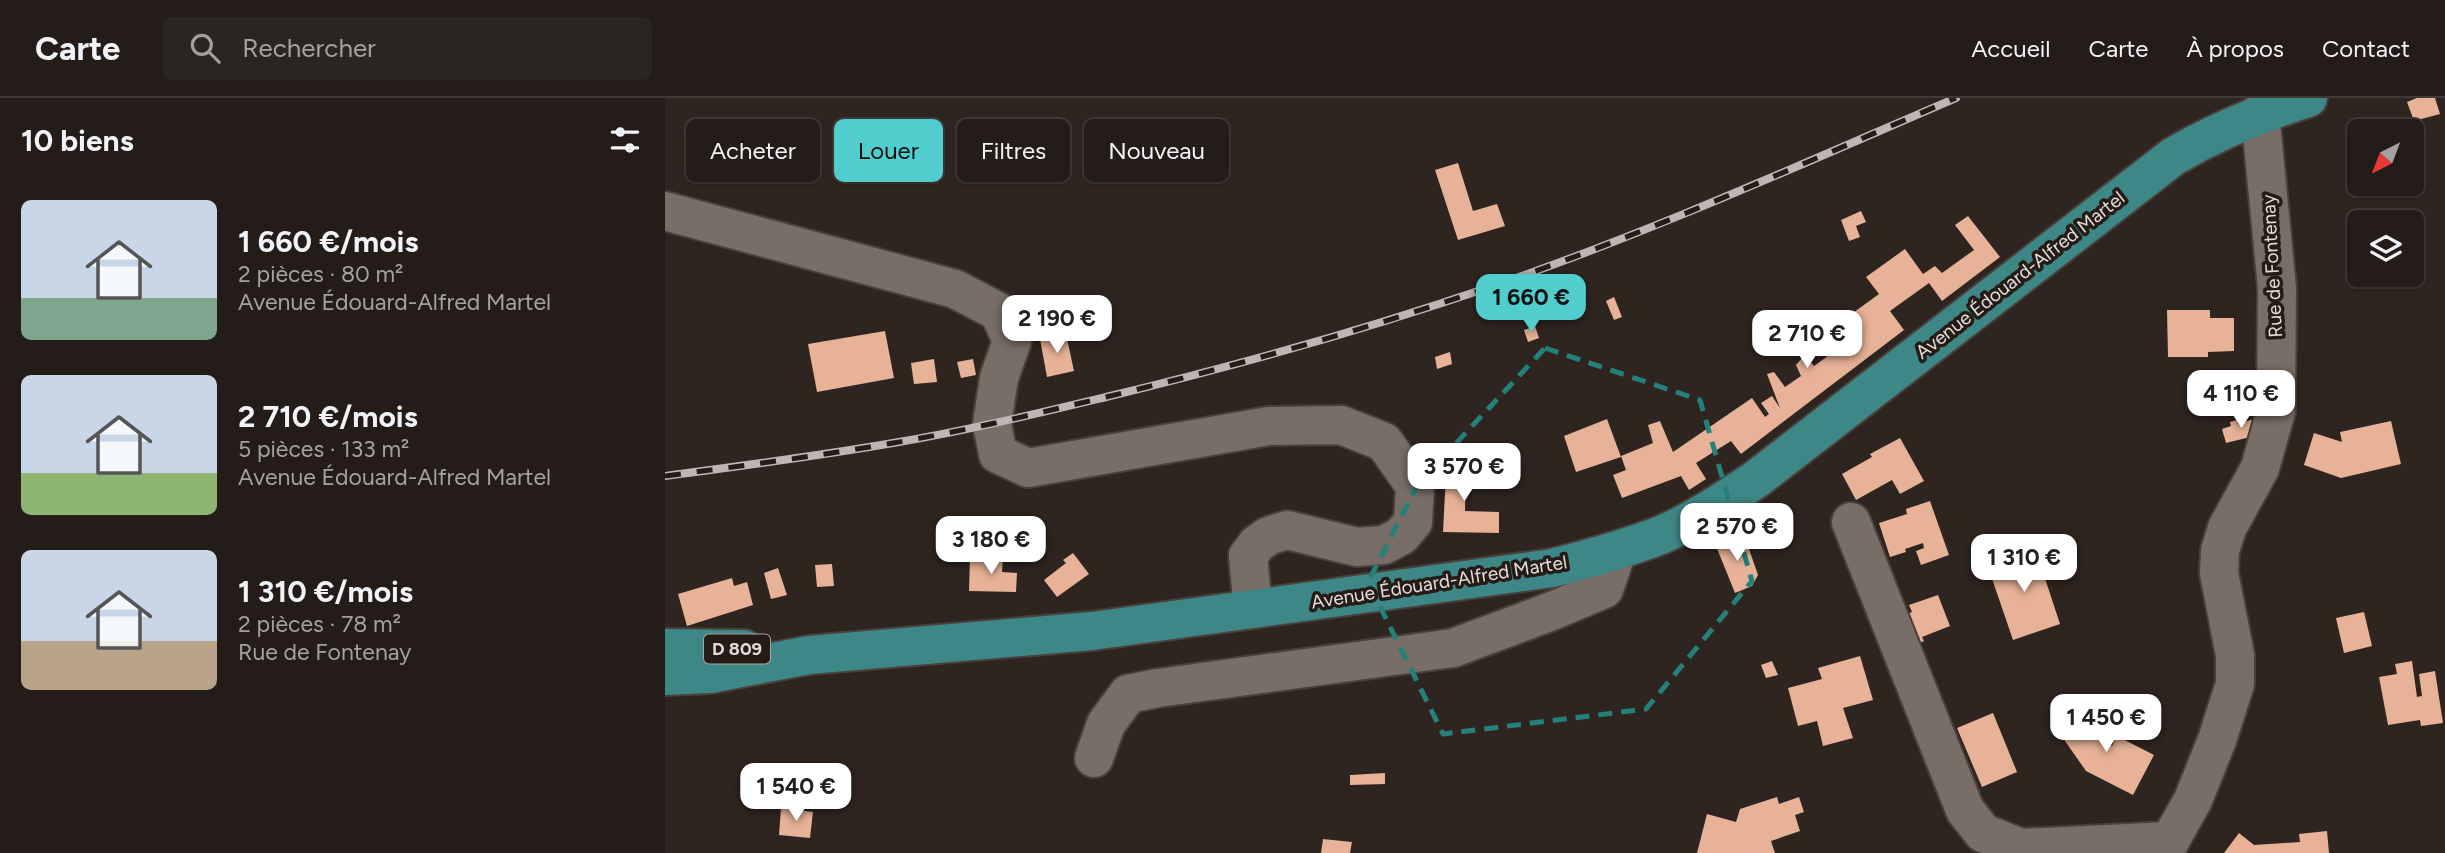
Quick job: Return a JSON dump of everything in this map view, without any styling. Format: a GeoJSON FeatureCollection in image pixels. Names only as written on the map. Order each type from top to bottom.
{"type":"FeatureCollection","features":[{"type":"Feature","properties":{"kind":"main road","name":"Avenue Édouard-Alfred Martel"},"geometry":{"type":"LineString","coordinates":[[809,654],[1092,631],[1538,570],[1617,551],[1663,534],[1711,509],[1755,480],[2174,156],[2209,136],[2260,113],[2308,98]]}},
{"type":"Feature","properties":{"kind":"main road","name":"D 809"},"geometry":{"type":"LineString","coordinates":[[665,648],[732,648],[809,654]]}},
{"type":"Feature","properties":{"kind":"main road","name":"D 809"},"geometry":{"type":"LineString","coordinates":[[665,676],[710,674],[809,654]]}},
{"type":"Feature","properties":{"kind":"street","name":"Rue de Fontenay"},"geometry":{"type":"LineString","coordinates":[[2167,847],[2193,800],[2217,740],[2235,684],[2235,655],[2219,573],[2220,551],[2227,528],[2260,468],[2276,411],[2277,288],[2260,113]]}},
{"type":"Feature","properties":{"kind":"street"},"geometry":{"type":"LineString","coordinates":[[665,211],[955,289],[999,312],[1012,341],[999,377],[992,424],[998,454],[1028,468],[1269,426],[1341,425],[1384,442],[1415,486],[1413,522],[1401,536],[1384,545],[1357,547],[1287,530],[1268,536],[1257,544],[1248,556],[1252,609]]}},
{"type":"Feature","properties":{"kind":"street"},"geometry":{"type":"LineString","coordinates":[[1851,522],[1965,810],[1983,833],[2021,848],[2167,847]]}},
{"type":"Feature","properties":{"kind":"street"},"geometry":{"type":"LineString","coordinates":[[1094,758],[1106,724],[1129,694],[1453,648],[1604,589],[1617,551]]}},
{"type":"Feature","properties":{"kind":"highlighted area"},"geometry":{"type":"Polygon","coordinates":[[[1545,348],[1700,400],[1752,581],[1646,709],[1443,734],[1368,582],[1418,484],[1545,348]]]}},
{"type":"Feature","properties":{"kind":"building"},"geometry":{"type":"Polygon","coordinates":[[[2417,98],[2435,98],[2440,114],[2413,119],[2407,102],[2417,98]]]}},
{"type":"Feature","properties":{"kind":"building"},"geometry":{"type":"Polygon","coordinates":[[[1458,163],[1473,211],[1497,204],[1505,226],[1458,240],[1435,170],[1458,163]]]}},
{"type":"Feature","properties":{"kind":"building"},"geometry":{"type":"Polygon","coordinates":[[[1861,211],[1866,222],[1856,226],[1860,237],[1849,241],[1841,220],[1861,211]]]}},
{"type":"Feature","properties":{"kind":"building"},"geometry":{"type":"Polygon","coordinates":[[[1968,216],[2000,257],[1942,301],[1929,283],[1890,311],[1904,330],[1741,454],[1731,441],[1696,463],[1706,479],[1689,490],[1681,476],[1622,498],[1613,475],[1626,470],[1621,456],[1653,443],[1648,425],[1660,421],[1673,452],[1752,398],[1765,417],[1769,414],[1761,403],[1772,396],[1780,408],[1767,374],[1774,372],[1785,387],[1801,376],[1796,365],[1801,359],[1809,360],[1814,366],[1839,348],[1828,331],[1879,294],[1866,277],[1905,249],[1923,274],[1935,266],[1942,273],[1974,250],[1955,225],[1968,216]]]}},
{"type":"Feature","properties":{"kind":"building"},"geometry":{"type":"Polygon","coordinates":[[[1614,297],[1622,317],[1614,320],[1606,301],[1614,297]]]}},
{"type":"Feature","properties":{"kind":"building"},"geometry":{"type":"Polygon","coordinates":[[[2167,310],[2210,310],[2210,318],[2234,318],[2234,351],[2208,352],[2208,357],[2168,357],[2167,310]]]}},
{"type":"Feature","properties":{"kind":"building"},"geometry":{"type":"Polygon","coordinates":[[[1535,326],[1539,338],[1528,342],[1524,330],[1535,326]]]}},
{"type":"Feature","properties":{"kind":"building"},"geometry":{"type":"Polygon","coordinates":[[[885,331],[894,378],[817,392],[808,344],[885,331]]]}},
{"type":"Feature","properties":{"kind":"building"},"geometry":{"type":"Polygon","coordinates":[[[1066,334],[1074,371],[1047,377],[1040,339],[1066,334]]]}},
{"type":"Feature","properties":{"kind":"building"},"geometry":{"type":"Polygon","coordinates":[[[1450,352],[1452,364],[1437,369],[1435,357],[1450,352]]]}},
{"type":"Feature","properties":{"kind":"building"},"geometry":{"type":"Polygon","coordinates":[[[934,359],[937,382],[914,384],[911,363],[934,359]]]}},
{"type":"Feature","properties":{"kind":"building"},"geometry":{"type":"Polygon","coordinates":[[[973,359],[976,375],[961,378],[957,362],[973,359]]]}},
{"type":"Feature","properties":{"kind":"building"},"geometry":{"type":"Polygon","coordinates":[[[2260,417],[2258,435],[2226,443],[2222,429],[2231,426],[2230,422],[2237,420],[2238,424],[2260,417]]]}},
{"type":"Feature","properties":{"kind":"building"},"geometry":{"type":"Polygon","coordinates":[[[1607,419],[1621,457],[1576,472],[1564,436],[1607,419]]]}},
{"type":"Feature","properties":{"kind":"building"},"geometry":{"type":"Polygon","coordinates":[[[2391,421],[2401,464],[2341,478],[2304,465],[2314,433],[2342,442],[2340,432],[2391,421]]]}},
{"type":"Feature","properties":{"kind":"building"},"geometry":{"type":"Polygon","coordinates":[[[1900,438],[1924,481],[1900,494],[1892,480],[1856,500],[1842,474],[1872,457],[1870,454],[1900,438]]]}},
{"type":"Feature","properties":{"kind":"building"},"geometry":{"type":"Polygon","coordinates":[[[1447,455],[1466,455],[1465,511],[1499,512],[1499,533],[1443,532],[1447,455]]]}},
{"type":"Feature","properties":{"kind":"building"},"geometry":{"type":"Polygon","coordinates":[[[1930,501],[1949,555],[1921,565],[1916,551],[1924,548],[1923,543],[1890,557],[1879,523],[1907,514],[1906,509],[1930,501]]]}},
{"type":"Feature","properties":{"kind":"building"},"geometry":{"type":"Polygon","coordinates":[[[1729,532],[1739,548],[1749,549],[1758,575],[1752,586],[1735,593],[1714,541],[1729,532]]]}},
{"type":"Feature","properties":{"kind":"building"},"geometry":{"type":"Polygon","coordinates":[[[2035,548],[2060,624],[2013,640],[1987,564],[2035,548]]]}},
{"type":"Feature","properties":{"kind":"building"},"geometry":{"type":"Polygon","coordinates":[[[1073,553],[1089,574],[1057,597],[1044,580],[1066,563],[1063,560],[1073,553]]]}},
{"type":"Feature","properties":{"kind":"building"},"geometry":{"type":"Polygon","coordinates":[[[970,557],[1003,557],[1002,572],[1017,573],[1016,592],[969,591],[970,557]]]}},
{"type":"Feature","properties":{"kind":"building"},"geometry":{"type":"Polygon","coordinates":[[[832,564],[834,586],[817,587],[815,565],[832,564]]]}},
{"type":"Feature","properties":{"kind":"building"},"geometry":{"type":"Polygon","coordinates":[[[778,568],[787,595],[771,599],[764,573],[778,568]]]}},
{"type":"Feature","properties":{"kind":"building"},"geometry":{"type":"Polygon","coordinates":[[[732,578],[734,586],[747,582],[753,605],[687,626],[678,594],[732,578]]]}},
{"type":"Feature","properties":{"kind":"building"},"geometry":{"type":"Polygon","coordinates":[[[1938,595],[1950,626],[1922,637],[1924,641],[1910,647],[1898,617],[1912,612],[1909,605],[1938,595]]]}},
{"type":"Feature","properties":{"kind":"building"},"geometry":{"type":"Polygon","coordinates":[[[2364,612],[2372,646],[2344,653],[2336,618],[2364,612]]]}},
{"type":"Feature","properties":{"kind":"building"},"geometry":{"type":"Polygon","coordinates":[[[1860,656],[1873,700],[1843,708],[1853,738],[1823,746],[1817,721],[1798,726],[1788,688],[1822,679],[1818,668],[1860,656]]]}},
{"type":"Feature","properties":{"kind":"building"},"geometry":{"type":"Polygon","coordinates":[[[1772,661],[1778,675],[1766,678],[1761,665],[1772,661]]]}},
{"type":"Feature","properties":{"kind":"building"},"geometry":{"type":"Polygon","coordinates":[[[2412,661],[2417,697],[2422,696],[2419,674],[2435,671],[2443,723],[2421,726],[2420,720],[2388,725],[2379,677],[2397,674],[2395,664],[2412,661]]]}},
{"type":"Feature","properties":{"kind":"building"},"geometry":{"type":"Polygon","coordinates":[[[2089,710],[2106,736],[2106,743],[2112,746],[2117,736],[2154,755],[2133,795],[2086,771],[2058,731],[2089,710]]]}},
{"type":"Feature","properties":{"kind":"building"},"geometry":{"type":"Polygon","coordinates":[[[1993,713],[2017,772],[1982,787],[1957,728],[1993,713]]]}},
{"type":"Feature","properties":{"kind":"building"},"geometry":{"type":"Polygon","coordinates":[[[1385,773],[1385,784],[1350,785],[1350,775],[1385,773]]]}},
{"type":"Feature","properties":{"kind":"building"},"geometry":{"type":"Polygon","coordinates":[[[1777,797],[1779,804],[1799,797],[1804,812],[1795,815],[1800,831],[1771,841],[1775,853],[1697,853],[1707,814],[1736,822],[1740,809],[1777,797]]]}},
{"type":"Feature","properties":{"kind":"building"},"geometry":{"type":"Polygon","coordinates":[[[781,808],[813,812],[810,838],[779,835],[781,808]]]}},
{"type":"Feature","properties":{"kind":"building"},"geometry":{"type":"Polygon","coordinates":[[[2327,831],[2329,853],[2224,853],[2239,833],[2254,845],[2300,842],[2299,834],[2327,831]]]}},
{"type":"Feature","properties":{"kind":"building"},"geometry":{"type":"Polygon","coordinates":[[[1323,839],[1352,842],[1350,853],[1321,853],[1323,839]]]}},
{"type":"Feature","properties":{"kind":"railway"},"geometry":{"type":"LineString","coordinates":[[665,476],[836,452],[973,428],[1154,385],[1347,333],[1490,287],[1608,244],[1956,98]]}}]}
